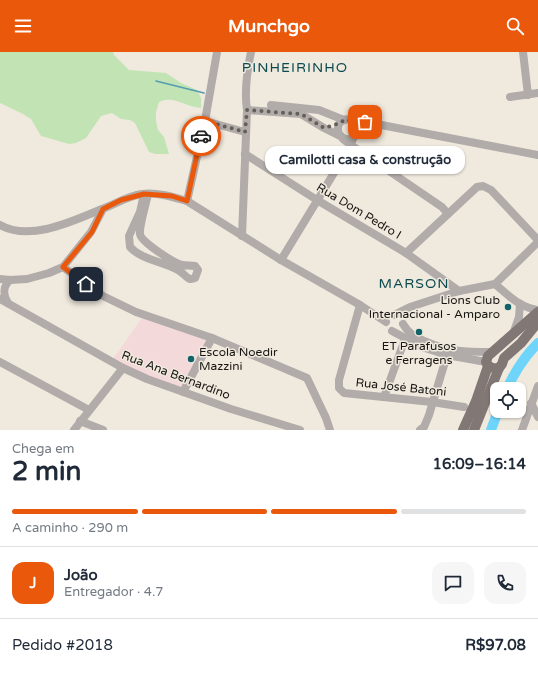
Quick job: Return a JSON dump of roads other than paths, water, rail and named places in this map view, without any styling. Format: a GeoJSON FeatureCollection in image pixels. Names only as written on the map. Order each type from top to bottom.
{"type":"FeatureCollection","features":[{"type":"Feature","properties":{"kind":"main road"},"geometry":{"type":"LineString","coordinates":[[464,430],[476,401],[488,356],[538,311]]}},
{"type":"Feature","properties":{"kind":"main road"},"geometry":{"type":"LineString","coordinates":[[474,430],[504,358],[537,324]]}},
{"type":"Feature","properties":{"kind":"main road"},"geometry":{"type":"LineString","coordinates":[[493,351],[500,352],[504,358]]}},
{"type":"Feature","properties":{"kind":"main road"},"geometry":{"type":"LineString","coordinates":[[487,364],[494,368],[499,368]]}},
{"type":"Feature","properties":{"kind":"street"},"geometry":{"type":"LineString","coordinates":[[187,201],[205,121],[217,52]]}},
{"type":"Feature","properties":{"kind":"street"},"geometry":{"type":"LineString","coordinates":[[242,236],[244,154],[247,110],[245,100],[251,52]]}},
{"type":"Feature","properties":{"kind":"street"},"geometry":{"type":"LineString","coordinates":[[523,52],[528,94]]}},
{"type":"Feature","properties":{"kind":"street"},"geometry":{"type":"LineString","coordinates":[[510,97],[538,93]]}},
{"type":"Feature","properties":{"kind":"street"},"geometry":{"type":"LineString","coordinates":[[272,105],[319,110],[345,121],[356,122],[358,128],[354,139]]}},
{"type":"Feature","properties":{"kind":"street"},"geometry":{"type":"LineString","coordinates":[[247,110],[301,114],[348,140],[354,139],[442,207],[448,214]]}},
{"type":"Feature","properties":{"kind":"street"},"geometry":{"type":"LineString","coordinates":[[205,121],[245,132]]}},
{"type":"Feature","properties":{"kind":"street"},"geometry":{"type":"LineString","coordinates":[[324,128],[345,121],[365,122],[538,155]]}},
{"type":"Feature","properties":{"kind":"street"},"geometry":{"type":"LineString","coordinates":[[342,137],[338,132],[338,127],[345,121]]}},
{"type":"Feature","properties":{"kind":"street"},"geometry":{"type":"LineString","coordinates":[[281,260],[365,122]]}},
{"type":"Feature","properties":{"kind":"street","name":"Rua Dom Pedro I"},"geometry":{"type":"LineString","coordinates":[[244,154],[406,253],[459,291]]}},
{"type":"Feature","properties":{"kind":"street"},"geometry":{"type":"LineString","coordinates":[[386,322],[389,317],[410,307],[459,291],[495,284],[538,241],[491,190],[483,186],[477,188],[406,253]]}},
{"type":"Feature","properties":{"kind":"street"},"geometry":{"type":"LineString","coordinates":[[140,236],[146,194]]}},
{"type":"Feature","properties":{"kind":"street"},"geometry":{"type":"LineString","coordinates":[[129,236],[140,236],[147,244],[182,265],[195,266],[198,270],[196,278],[192,280],[187,278],[179,270],[134,252],[130,247],[129,236],[146,194]]}},
{"type":"Feature","properties":{"kind":"street"},"geometry":{"type":"LineString","coordinates":[[0,225],[5,228],[23,232],[38,232],[103,209],[121,200],[146,194],[172,196],[187,201],[281,260],[360,305],[386,322],[388,328],[392,332],[405,339],[422,347],[447,355],[487,364]]}},
{"type":"Feature","properties":{"kind":"street"},"geometry":{"type":"LineString","coordinates":[[0,279],[27,279],[49,273],[63,267],[92,232],[103,209]]}},
{"type":"Feature","properties":{"kind":"street"},"geometry":{"type":"LineString","coordinates":[[63,267],[103,296],[136,312],[212,338],[307,378],[330,430]]}},
{"type":"Feature","properties":{"kind":"street"},"geometry":{"type":"LineString","coordinates":[[8,303],[4,292],[10,280]]}},
{"type":"Feature","properties":{"kind":"street"},"geometry":{"type":"LineString","coordinates":[[495,284],[520,304],[538,311]]}},
{"type":"Feature","properties":{"kind":"street","name":"Rua Ana Bernardino"},"geometry":{"type":"LineString","coordinates":[[0,299],[123,368],[231,409],[300,430]]}},
{"type":"Feature","properties":{"kind":"street"},"geometry":{"type":"LineString","coordinates":[[513,334],[519,317],[520,304]]}},
{"type":"Feature","properties":{"kind":"street","name":"Rua José Batoni"},"geometry":{"type":"LineString","coordinates":[[360,305],[339,380],[339,388],[344,393],[464,406]]}},
{"type":"Feature","properties":{"kind":"street"},"geometry":{"type":"LineString","coordinates":[[392,332],[398,331],[402,327],[410,307]]}},
{"type":"Feature","properties":{"kind":"street"},"geometry":{"type":"LineString","coordinates":[[394,315],[400,316],[407,331],[415,337],[438,347],[457,351],[493,351]]}},
{"type":"Feature","properties":{"kind":"street"},"geometry":{"type":"LineString","coordinates":[[183,392],[212,338]]}},
{"type":"Feature","properties":{"kind":"street"},"geometry":{"type":"LineString","coordinates":[[384,397],[405,339]]}},
{"type":"Feature","properties":{"kind":"street"},"geometry":{"type":"LineString","coordinates":[[422,428],[447,355]]}},
{"type":"Feature","properties":{"kind":"street"},"geometry":{"type":"LineString","coordinates":[[0,362],[89,410]]}},
{"type":"Feature","properties":{"kind":"street"},"geometry":{"type":"LineString","coordinates":[[74,430],[123,368]]}},
{"type":"Feature","properties":{"kind":"street"},"geometry":{"type":"LineString","coordinates":[[522,430],[538,386]]}},
{"type":"Feature","properties":{"kind":"street"},"geometry":{"type":"LineString","coordinates":[[531,403],[538,417]]}},
{"type":"Feature","properties":{"kind":"street"},"geometry":{"type":"LineString","coordinates":[[80,421],[103,430]]}},
{"type":"Feature","properties":{"kind":"waterway"},"geometry":{"type":"LineString","coordinates":[[156,81],[204,93]]}},
{"type":"Feature","properties":{"kind":"waterway"},"geometry":{"type":"LineString","coordinates":[[510,382],[521,364],[538,343]]}},
{"type":"Feature","properties":{"kind":"waterway"},"geometry":{"type":"LineString","coordinates":[[491,430],[495,418]]}},
{"type":"Feature","properties":{"kind":"place","name":"Camilotti casa & construção"},"geometry":{"type":"Point","coordinates":[365,122]}},
{"type":"Feature","properties":{"kind":"place","name":"Lions Club Internacional - Amparo"},"geometry":{"type":"Point","coordinates":[508,307]}},
{"type":"Feature","properties":{"kind":"place","name":"ET Parafusos e Ferragens"},"geometry":{"type":"Point","coordinates":[419,332]}},
{"type":"Feature","properties":{"kind":"place","name":"Escola Noedir Mazzini"},"geometry":{"type":"Point","coordinates":[191,359]}},
{"type":"Feature","properties":{"kind":"district","name":"PINHEIRINHO"},"geometry":{"type":"Point","coordinates":[295,67]}},
{"type":"Feature","properties":{"kind":"district","name":"MARSON"},"geometry":{"type":"Point","coordinates":[414,283]}}]}
